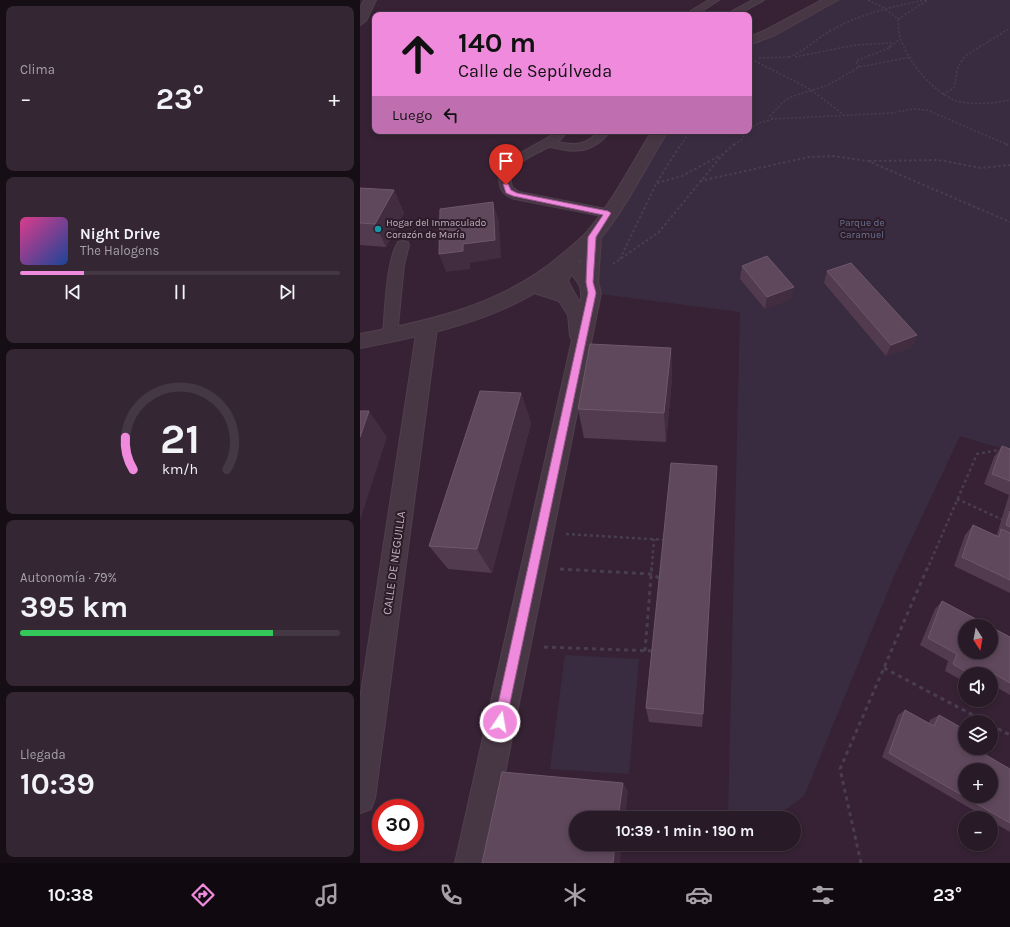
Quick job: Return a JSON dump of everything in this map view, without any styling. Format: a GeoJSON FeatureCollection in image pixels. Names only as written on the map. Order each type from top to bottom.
{"type":"FeatureCollection","features":[{"type":"Feature","properties":{"kind":"street"},"geometry":{"type":"LineString","coordinates":[[360,20],[370,0]]}},
{"type":"Feature","properties":{"kind":"street"},"geometry":{"type":"LineString","coordinates":[[784,11],[809,0]]}},
{"type":"Feature","properties":{"kind":"street"},"geometry":{"type":"LineString","coordinates":[[752,40],[765,36],[793,19],[832,0]]}},
{"type":"Feature","properties":{"kind":"street"},"geometry":{"type":"LineString","coordinates":[[752,30],[766,21]]}},
{"type":"Feature","properties":{"kind":"street"},"geometry":{"type":"LineString","coordinates":[[360,341],[427,328],[478,313],[535,286],[564,265],[592,237],[658,134]]}},
{"type":"Feature","properties":{"kind":"street"},"geometry":{"type":"LineString","coordinates":[[470,863],[592,293],[590,282],[592,237]]}},
{"type":"Feature","properties":{"kind":"street"},"geometry":{"type":"LineString","coordinates":[[564,265],[576,268],[590,282]]}},
{"type":"Feature","properties":{"kind":"street"},"geometry":{"type":"LineString","coordinates":[[564,265],[559,281],[566,296],[578,315],[580,345]]}},
{"type":"Feature","properties":{"kind":"street"},"geometry":{"type":"LineString","coordinates":[[535,286],[566,296]]}},
{"type":"Feature","properties":{"kind":"street","name":"CALLE DE NEGUILLA"},"geometry":{"type":"LineString","coordinates":[[360,798],[368,685],[427,328]]}},
{"type":"Feature","properties":{"kind":"lane"},"geometry":{"type":"LineString","coordinates":[[694,12],[715,0]]}},
{"type":"Feature","properties":{"kind":"lane"},"geometry":{"type":"LineString","coordinates":[[736,12],[760,0]]}},
{"type":"Feature","properties":{"kind":"lane"},"geometry":{"type":"LineString","coordinates":[[560,134],[549,143],[516,160],[507,171],[506,185],[508,191],[515,195],[608,213]]}},
{"type":"Feature","properties":{"kind":"lane"},"geometry":{"type":"LineString","coordinates":[[549,143],[563,147],[577,148],[589,146],[598,141],[603,134]]}},
{"type":"Feature","properties":{"kind":"lane"},"geometry":{"type":"LineString","coordinates":[[390,336],[397,264],[403,245]]}},
{"type":"Feature","properties":{"kind":"path"},"geometry":{"type":"LineString","coordinates":[[868,0],[884,8],[898,19],[900,39],[917,67],[943,94],[960,102],[996,103],[1010,100]]}},
{"type":"Feature","properties":{"kind":"path"},"geometry":{"type":"LineString","coordinates":[[789,58],[801,54],[817,39],[865,14],[884,8],[927,0]]}},
{"type":"Feature","properties":{"kind":"path"},"geometry":{"type":"LineString","coordinates":[[898,19],[927,0]]}},
{"type":"Feature","properties":{"kind":"path"},"geometry":{"type":"LineString","coordinates":[[943,94],[954,88],[958,67],[965,56],[1010,28]]}},
{"type":"Feature","properties":{"kind":"path"},"geometry":{"type":"LineString","coordinates":[[859,67],[856,61],[889,48],[900,39]]}},
{"type":"Feature","properties":{"kind":"path"},"geometry":{"type":"LineString","coordinates":[[752,58],[789,58],[878,42],[891,43],[889,48]]}},
{"type":"Feature","properties":{"kind":"path"},"geometry":{"type":"LineString","coordinates":[[773,119],[770,116],[783,102],[810,90],[828,85],[859,67],[911,56]]}},
{"type":"Feature","properties":{"kind":"path"},"geometry":{"type":"LineString","coordinates":[[752,60],[810,90],[844,115]]}},
{"type":"Feature","properties":{"kind":"path"},"geometry":{"type":"LineString","coordinates":[[752,127],[759,123],[773,119],[891,113],[914,109],[928,110],[1010,146]]}},
{"type":"Feature","properties":{"kind":"path"},"geometry":{"type":"LineString","coordinates":[[620,260],[656,184],[688,134]]}},
{"type":"Feature","properties":{"kind":"path"},"geometry":{"type":"LineString","coordinates":[[682,176],[724,153],[741,140],[745,134]]}},
{"type":"Feature","properties":{"kind":"path"},"geometry":{"type":"LineString","coordinates":[[590,282],[659,232],[724,153]]}},
{"type":"Feature","properties":{"kind":"path"},"geometry":{"type":"LineString","coordinates":[[700,181],[809,157],[833,156],[868,161],[938,160],[980,168],[1010,165]]}},
{"type":"Feature","properties":{"kind":"path"},"geometry":{"type":"LineString","coordinates":[[868,161],[1010,222]]}},
{"type":"Feature","properties":{"kind":"path"},"geometry":{"type":"LineString","coordinates":[[861,863],[840,769],[977,454],[998,450],[1004,452]]}},
{"type":"Feature","properties":{"kind":"path"},"geometry":{"type":"LineString","coordinates":[[957,499],[1010,523]]}},
{"type":"Feature","properties":{"kind":"path"},"geometry":{"type":"LineString","coordinates":[[541,533],[667,540]]}},
{"type":"Feature","properties":{"kind":"path"},"geometry":{"type":"LineString","coordinates":[[645,651],[654,539]]}},
{"type":"Feature","properties":{"kind":"path"},"geometry":{"type":"LineString","coordinates":[[533,567],[651,574],[664,580]]}},
{"type":"Feature","properties":{"kind":"path"},"geometry":{"type":"LineString","coordinates":[[517,646],[656,651]]}},
{"type":"Feature","properties":{"kind":"path"},"geometry":{"type":"LineString","coordinates":[[884,668],[973,715]]}},
{"type":"Feature","properties":{"kind":"path"},"geometry":{"type":"LineString","coordinates":[[998,729],[1010,735]]}},
{"type":"Feature","properties":{"kind":"green space","name":"Parque de Caramuel"},"geometry":{"type":"Polygon","coordinates":[[[832,0],[1010,0],[1010,451],[960,436],[894,576],[804,796],[784,811],[728,811],[740,312],[592,293],[592,237],[658,134],[752,134],[752,40],[832,0]]]}},
{"type":"Feature","properties":{"kind":"green space"},"geometry":{"type":"Polygon","coordinates":[[[565,655],[639,659],[629,774],[550,769],[565,655]]]}},
{"type":"Feature","properties":{"kind":"building"},"geometry":{"type":"Polygon","coordinates":[[[360,188],[394,190],[375,224],[360,223],[360,188]]]}},
{"type":"Feature","properties":{"kind":"building"},"geometry":{"type":"Polygon","coordinates":[[[493,202],[495,240],[463,244],[463,251],[439,254],[440,209],[493,202]]]}},
{"type":"Feature","properties":{"kind":"building"},"geometry":{"type":"Polygon","coordinates":[[[767,256],[794,287],[767,297],[742,266],[767,256]]]}},
{"type":"Feature","properties":{"kind":"building"},"geometry":{"type":"Polygon","coordinates":[[[851,263],[917,335],[891,345],[827,271],[851,263]]]}},
{"type":"Feature","properties":{"kind":"building"},"geometry":{"type":"Polygon","coordinates":[[[590,344],[671,348],[664,413],[578,409],[590,344]]]}},
{"type":"Feature","properties":{"kind":"building"},"geometry":{"type":"Polygon","coordinates":[[[480,391],[521,393],[477,549],[429,546],[480,391]]]}},
{"type":"Feature","properties":{"kind":"building"},"geometry":{"type":"Polygon","coordinates":[[[360,411],[369,411],[360,437],[360,411]]]}},
{"type":"Feature","properties":{"kind":"building"},"geometry":{"type":"Polygon","coordinates":[[[1002,446],[1010,449],[1010,481],[992,474],[1002,446]]]}},
{"type":"Feature","properties":{"kind":"building"},"geometry":{"type":"Polygon","coordinates":[[[671,463],[717,466],[703,714],[646,708],[671,463]]]}},
{"type":"Feature","properties":{"kind":"building"},"geometry":{"type":"Polygon","coordinates":[[[1010,511],[1010,527],[1006,525],[1010,511]]]}},
{"type":"Feature","properties":{"kind":"building"},"geometry":{"type":"Polygon","coordinates":[[[973,525],[999,537],[1001,529],[1010,533],[1010,580],[962,557],[973,525]]]}},
{"type":"Feature","properties":{"kind":"building"},"geometry":{"type":"Polygon","coordinates":[[[942,601],[976,619],[958,619],[958,659],[998,659],[998,631],[1010,637],[1010,683],[998,676],[998,667],[958,667],[953,664],[957,654],[928,638],[942,601]]]}},
{"type":"Feature","properties":{"kind":"building"},"geometry":{"type":"Polygon","coordinates":[[[905,710],[934,726],[939,715],[958,726],[958,755],[986,755],[1010,769],[1010,823],[998,816],[998,811],[989,811],[975,803],[998,803],[998,763],[958,763],[958,793],[889,753],[905,710]]]}},
{"type":"Feature","properties":{"kind":"building"},"geometry":{"type":"Polygon","coordinates":[[[502,772],[623,783],[619,811],[569,811],[569,851],[614,851],[613,863],[482,863],[502,772]]]}},
{"type":"Feature","properties":{"kind":"place","name":"Hogar del Inmaculado Corazón de María"},"geometry":{"type":"Point","coordinates":[378,229]}},
{"type":"Feature","properties":{"kind":"route"},"geometry":{"type":"LineString","coordinates":[[500,722],[592,293],[590,282],[592,237],[608,213],[515,195],[508,191],[506,185]]}}]}
